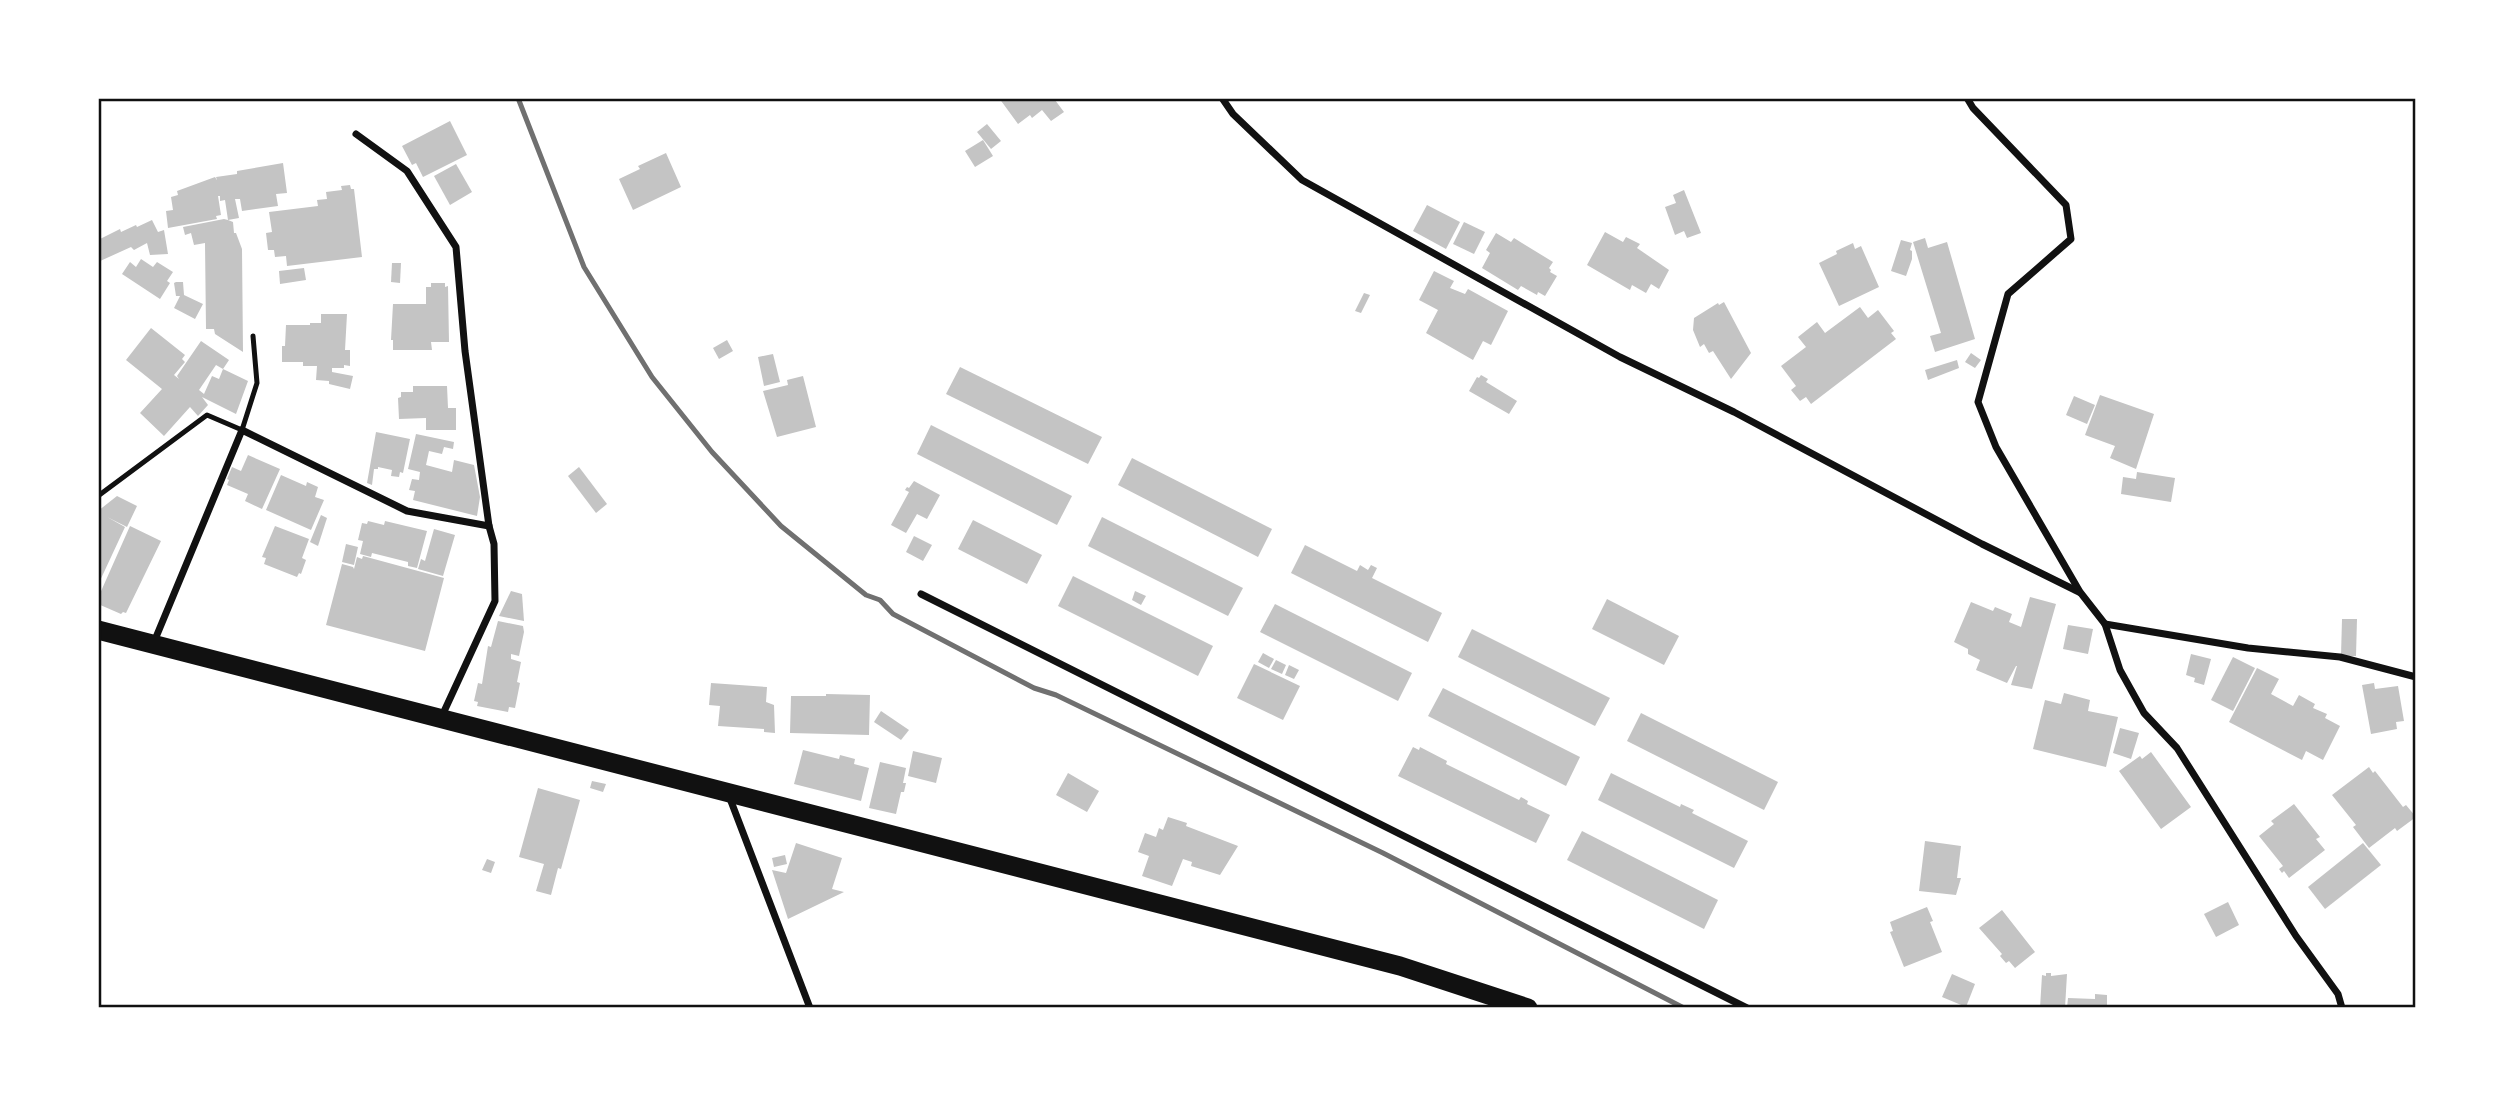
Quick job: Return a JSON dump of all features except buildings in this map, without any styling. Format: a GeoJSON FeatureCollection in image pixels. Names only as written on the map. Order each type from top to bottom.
{"type":"FeatureCollection","features":[{"type":"Feature","properties":{"kind":"highway"},"geometry":{"type":"LineString","coordinates":[[98,630],[1400,966],[1528,1008]]}},
{"type":"Feature","properties":{"kind":"street"},"geometry":{"type":"LineString","coordinates":[[1222,98],[1233,114],[1302,180],[1620,357],[1734,412],[1982,544],[2080,592]]}},
{"type":"Feature","properties":{"kind":"street"},"geometry":{"type":"LineString","coordinates":[[1967,98],[1973,108],[2066,205],[2071,239],[2008,294],[1978,402],[1996,447],[2080,592],[2105,624],[2120,670],[2144,713],[2177,748],[2296,936],[2338,994],[2342,1008]]}},
{"type":"Feature","properties":{"kind":"street"},"geometry":{"type":"LineString","coordinates":[[356,134],[407,171],[456,247],[465,351],[489,526],[494,544],[495,601],[440,718]]}},
{"type":"Feature","properties":{"kind":"street"},"geometry":{"type":"LineString","coordinates":[[153,645],[242,430],[407,511],[489,526]]}},
{"type":"Feature","properties":{"kind":"street"},"geometry":{"type":"LineString","coordinates":[[921,594],[1747,1008]]}},
{"type":"Feature","properties":{"kind":"street"},"geometry":{"type":"LineString","coordinates":[[2105,624],[2248,648],[2340,657],[2416,677]]}},
{"type":"Feature","properties":{"kind":"street"},"geometry":{"type":"LineString","coordinates":[[728,793],[810,1008]]}},
{"type":"Feature","properties":{"kind":"lane"},"geometry":{"type":"LineString","coordinates":[[98,496],[207,415],[242,430],[257,383],[253,336]]}},
{"type":"Feature","properties":{"kind":"railway"},"geometry":{"type":"LineString","coordinates":[[518,98],[584,267],[652,377],[712,452],[781,526],[866,595],[880,600],[893,614],[1034,688],[1056,695],[1383,853],[1684,1008]]}}]}
